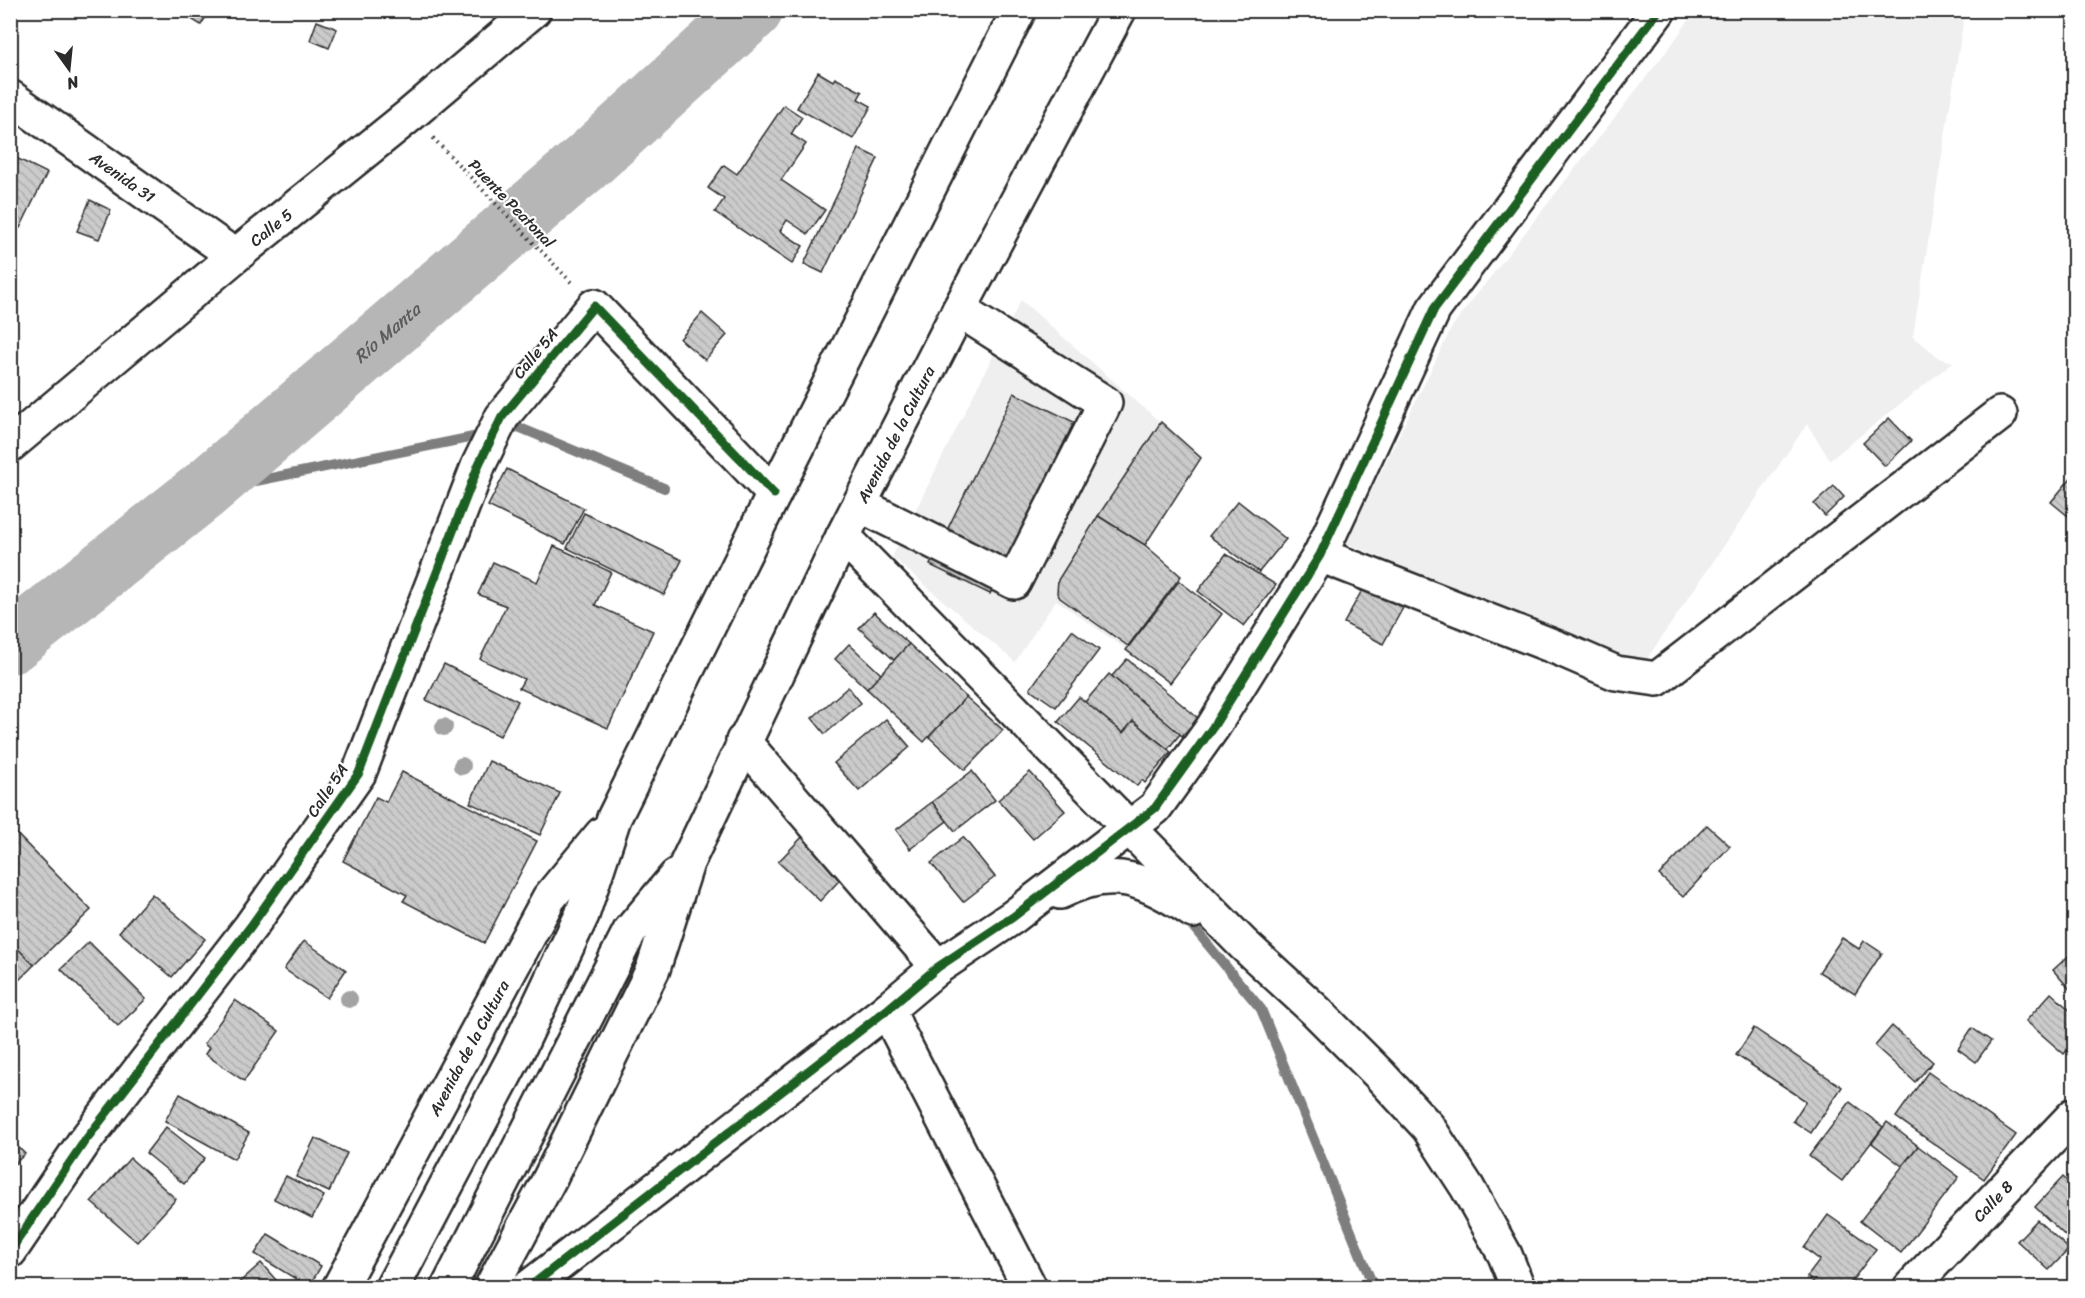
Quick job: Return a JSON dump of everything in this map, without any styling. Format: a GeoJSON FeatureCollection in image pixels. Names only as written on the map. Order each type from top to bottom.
{"type":"FeatureCollection","features":[{"type":"Feature","properties":{"kind":"street","name":"Calle 5"},"geometry":{"type":"LineString","coordinates":[[10,446],[235,256],[410,115],[534,10]]}},
{"type":"Feature","properties":{"kind":"street","name":"Avenida de la Cultura"},"geometry":{"type":"LineString","coordinates":[[392,1287],[517,1052],[582,915],[614,818],[1018,10]]}},
{"type":"Feature","properties":{"kind":"street","name":"Avenida de la Cultura"},"geometry":{"type":"LineString","coordinates":[[491,1287],[550,1178],[652,969],[687,863],[743,741],[843,536],[959,309],[1119,10]]}},
{"type":"Feature","properties":{"kind":"street"},"geometry":{"type":"LineString","coordinates":[[528,1287],[888,1009],[938,967],[1013,917],[1155,808],[1213,727],[1320,555],[1434,309],[1659,10]]}},
{"type":"Feature","properties":{"kind":"street","name":"Avenida 31"},"geometry":{"type":"LineString","coordinates":[[10,97],[235,256]]}},
{"type":"Feature","properties":{"kind":"street"},"geometry":{"type":"LineString","coordinates":[[585,296],[774,494]]}},
{"type":"Feature","properties":{"kind":"street","name":"Calle 5A"},"geometry":{"type":"LineString","coordinates":[[10,1251],[84,1142],[250,926],[359,772],[479,464],[502,417],[585,296]]}},
{"type":"Feature","properties":{"kind":"street"},"geometry":{"type":"LineString","coordinates":[[860,505],[1014,582],[1105,403],[959,309]]}},
{"type":"Feature","properties":{"kind":"street"},"geometry":{"type":"LineString","coordinates":[[1320,555],[1616,673],[1657,679],[2000,414]]}},
{"type":"Feature","properties":{"kind":"street"},"geometry":{"type":"LineString","coordinates":[[843,536],[1243,944],[1316,1011],[1428,1127],[1467,1186],[1505,1255],[1518,1287]]}},
{"type":"Feature","properties":{"kind":"street"},"geometry":{"type":"LineString","coordinates":[[743,741],[938,967]]}},
{"type":"Feature","properties":{"kind":"street","name":"Avenida de la Cultura"},"geometry":{"type":"LineString","coordinates":[[339,1287],[549,898],[614,818]]}},
{"type":"Feature","properties":{"kind":"street","name":"Avenida de la Cultura"},"geometry":{"type":"LineString","coordinates":[[448,1287],[630,931],[687,863]]}},
{"type":"Feature","properties":{"kind":"street"},"geometry":{"type":"LineString","coordinates":[[1013,917],[1068,888],[1104,878],[1134,879],[1164,892],[1243,944]]}},
{"type":"Feature","properties":{"kind":"street"},"geometry":{"type":"LineString","coordinates":[[888,1009],[1030,1287]]}},
{"type":"Feature","properties":{"kind":"street","name":"Calle 8"},"geometry":{"type":"LineString","coordinates":[[1910,1287],[2074,1114]]}},
{"type":"Feature","properties":{"kind":"shaded area"},"geometry":{"type":"Polygon","coordinates":[[[1695,11],[1965,11],[1913,336],[1939,358],[1953,362],[1830,460],[1807,424],[1642,666],[1346,543],[1453,325],[1672,44],[1695,11]]]}},
{"type":"Feature","properties":{"kind":"shaded area"},"geometry":{"type":"Polygon","coordinates":[[[1021,300],[1201,458],[1145,545],[1181,576],[1126,649],[1056,600],[1015,662],[892,557],[1021,300]]]}},
{"type":"Feature","properties":{"kind":"building"},"geometry":{"type":"Polygon","coordinates":[[[188,10],[210,10],[201,25],[185,15],[188,10]]]}},
{"type":"Feature","properties":{"kind":"building"},"geometry":{"type":"Polygon","coordinates":[[[317,21],[337,29],[329,48],[310,40],[317,21]]]}},
{"type":"Feature","properties":{"kind":"building"},"geometry":{"type":"Polygon","coordinates":[[[818,72],[833,81],[835,78],[862,92],[858,99],[871,106],[853,139],[797,108],[818,72]]]}},
{"type":"Feature","properties":{"kind":"building"},"geometry":{"type":"Polygon","coordinates":[[[784,105],[802,117],[791,134],[806,144],[781,180],[825,210],[808,234],[787,220],[780,231],[803,246],[792,264],[715,212],[724,199],[708,188],[724,165],[737,174],[784,105]]]}},
{"type":"Feature","properties":{"kind":"building"},"geometry":{"type":"Polygon","coordinates":[[[859,149],[878,158],[823,273],[804,264],[859,149]]]}},
{"type":"Feature","properties":{"kind":"building"},"geometry":{"type":"Polygon","coordinates":[[[10,155],[47,173],[20,228],[10,223],[10,155]]]}},
{"type":"Feature","properties":{"kind":"building"},"geometry":{"type":"Polygon","coordinates":[[[90,200],[111,210],[99,239],[77,231],[90,200]]]}},
{"type":"Feature","properties":{"kind":"building"},"geometry":{"type":"Polygon","coordinates":[[[702,313],[727,335],[705,360],[680,339],[702,313]]]}},
{"type":"Feature","properties":{"kind":"building"},"geometry":{"type":"Polygon","coordinates":[[[1014,393],[1074,422],[990,594],[930,565],[1014,393]]]}},
{"type":"Feature","properties":{"kind":"building"},"geometry":{"type":"Polygon","coordinates":[[[1889,418],[1911,441],[1885,466],[1863,443],[1889,418]]]}},
{"type":"Feature","properties":{"kind":"building"},"geometry":{"type":"Polygon","coordinates":[[[1161,422],[1201,458],[1145,545],[1098,516],[1161,422]]]}},
{"type":"Feature","properties":{"kind":"building"},"geometry":{"type":"Polygon","coordinates":[[[507,469],[584,508],[565,544],[488,506],[507,469]]]}},
{"type":"Feature","properties":{"kind":"building"},"geometry":{"type":"Polygon","coordinates":[[[2074,474],[2074,509],[2068,516],[2051,502],[2074,474]]]}},
{"type":"Feature","properties":{"kind":"building"},"geometry":{"type":"Polygon","coordinates":[[[1834,486],[1844,497],[1825,516],[1814,504],[1834,486]]]}},
{"type":"Feature","properties":{"kind":"building"},"geometry":{"type":"Polygon","coordinates":[[[1238,501],[1286,539],[1259,572],[1209,536],[1238,501]]]}},
{"type":"Feature","properties":{"kind":"building"},"geometry":{"type":"Polygon","coordinates":[[[584,513],[682,560],[664,595],[567,548],[584,513]]]}},
{"type":"Feature","properties":{"kind":"building"},"geometry":{"type":"Polygon","coordinates":[[[1098,516],[1145,545],[1181,576],[1128,646],[1060,598],[1057,593],[1058,580],[1098,516]]]}},
{"type":"Feature","properties":{"kind":"building"},"geometry":{"type":"Polygon","coordinates":[[[554,546],[611,572],[595,605],[653,631],[608,728],[519,688],[524,679],[480,659],[506,606],[478,594],[493,562],[537,582],[554,546]]]}},
{"type":"Feature","properties":{"kind":"building"},"geometry":{"type":"Polygon","coordinates":[[[1226,554],[1276,585],[1244,626],[1198,591],[1226,554]]]}},
{"type":"Feature","properties":{"kind":"building"},"geometry":{"type":"Polygon","coordinates":[[[1179,581],[1222,614],[1170,683],[1126,650],[1179,581]]]}},
{"type":"Feature","properties":{"kind":"building"},"geometry":{"type":"Polygon","coordinates":[[[1366,583],[1405,604],[1383,644],[1344,623],[1366,583]]]}},
{"type":"Feature","properties":{"kind":"building"},"geometry":{"type":"Polygon","coordinates":[[[874,612],[909,644],[894,660],[859,628],[874,612]]]}},
{"type":"Feature","properties":{"kind":"building"},"geometry":{"type":"Polygon","coordinates":[[[1072,630],[1099,650],[1056,707],[1030,689],[1072,630]]]}},
{"type":"Feature","properties":{"kind":"building"},"geometry":{"type":"Polygon","coordinates":[[[849,644],[881,674],[867,689],[835,659],[849,644]]]}},
{"type":"Feature","properties":{"kind":"building"},"geometry":{"type":"Polygon","coordinates":[[[909,644],[966,697],[924,742],[867,689],[909,644]]]}},
{"type":"Feature","properties":{"kind":"building"},"geometry":{"type":"Polygon","coordinates":[[[1127,659],[1198,718],[1182,736],[1112,676],[1127,659]]]}},
{"type":"Feature","properties":{"kind":"building"},"geometry":{"type":"Polygon","coordinates":[[[444,664],[518,701],[500,736],[426,700],[444,664]]]}},
{"type":"Feature","properties":{"kind":"building"},"geometry":{"type":"Polygon","coordinates":[[[1109,674],[1180,734],[1168,749],[1133,721],[1123,733],[1085,702],[1109,674]]]}},
{"type":"Feature","properties":{"kind":"building"},"geometry":{"type":"Polygon","coordinates":[[[848,687],[861,703],[825,734],[812,718],[848,687]]]}},
{"type":"Feature","properties":{"kind":"building"},"geometry":{"type":"Polygon","coordinates":[[[966,697],[1003,730],[965,770],[929,737],[966,697]]]}},
{"type":"Feature","properties":{"kind":"building"},"geometry":{"type":"Polygon","coordinates":[[[1079,697],[1123,733],[1133,721],[1171,752],[1145,783],[1142,780],[1137,786],[1058,722],[1079,697]]]}},
{"type":"Feature","properties":{"kind":"building"},"geometry":{"type":"Polygon","coordinates":[[[886,719],[910,747],[859,791],[834,763],[886,719]]]}},
{"type":"Feature","properties":{"kind":"building"},"geometry":{"type":"Polygon","coordinates":[[[489,761],[560,793],[540,835],[470,803],[489,761]]]}},
{"type":"Feature","properties":{"kind":"building"},"geometry":{"type":"Polygon","coordinates":[[[972,771],[995,800],[955,831],[932,802],[972,771]]]}},
{"type":"Feature","properties":{"kind":"building"},"geometry":{"type":"Polygon","coordinates":[[[402,772],[537,841],[484,943],[403,901],[407,895],[343,861],[376,797],[386,802],[402,772]]]}},
{"type":"Feature","properties":{"kind":"building"},"geometry":{"type":"Polygon","coordinates":[[[1030,772],[1065,811],[1033,839],[998,800],[1030,772]]]}},
{"type":"Feature","properties":{"kind":"building"},"geometry":{"type":"Polygon","coordinates":[[[932,802],[947,821],[910,849],[896,830],[932,802]]]}},
{"type":"Feature","properties":{"kind":"building"},"geometry":{"type":"Polygon","coordinates":[[[1707,825],[1730,846],[1683,897],[1659,875],[1707,825]]]}},
{"type":"Feature","properties":{"kind":"building"},"geometry":{"type":"Polygon","coordinates":[[[10,827],[91,910],[34,965],[10,941],[10,827]]]}},
{"type":"Feature","properties":{"kind":"building"},"geometry":{"type":"Polygon","coordinates":[[[807,832],[849,870],[820,901],[778,862],[807,832]]]}},
{"type":"Feature","properties":{"kind":"building"},"geometry":{"type":"Polygon","coordinates":[[[963,837],[995,877],[963,902],[931,863],[963,837]]]}},
{"type":"Feature","properties":{"kind":"building"},"geometry":{"type":"Polygon","coordinates":[[[152,894],[205,939],[172,977],[119,932],[152,894]]]}},
{"type":"Feature","properties":{"kind":"building"},"geometry":{"type":"Polygon","coordinates":[[[1842,938],[1859,949],[1864,941],[1882,953],[1855,994],[1819,972],[1842,938]]]}},
{"type":"Feature","properties":{"kind":"building"},"geometry":{"type":"Polygon","coordinates":[[[10,941],[34,965],[10,989],[10,941]]]}},
{"type":"Feature","properties":{"kind":"building"},"geometry":{"type":"Polygon","coordinates":[[[304,941],[346,970],[327,998],[284,969],[304,941]]]}},
{"type":"Feature","properties":{"kind":"building"},"geometry":{"type":"Polygon","coordinates":[[[89,942],[146,999],[118,1026],[61,969],[89,942]]]}},
{"type":"Feature","properties":{"kind":"building"},"geometry":{"type":"Polygon","coordinates":[[[2074,951],[2074,994],[2053,970],[2074,951]]]}},
{"type":"Feature","properties":{"kind":"building"},"geometry":{"type":"Polygon","coordinates":[[[2051,993],[2074,1014],[2074,1042],[2064,1054],[2026,1021],[2051,993]]]}},
{"type":"Feature","properties":{"kind":"building"},"geometry":{"type":"Polygon","coordinates":[[[235,1000],[279,1031],[244,1081],[205,1054],[209,1048],[204,1044],[235,1000]]]}},
{"type":"Feature","properties":{"kind":"building"},"geometry":{"type":"Polygon","coordinates":[[[1892,1026],[1933,1062],[1915,1082],[1875,1046],[1892,1026]]]}},
{"type":"Feature","properties":{"kind":"building"},"geometry":{"type":"Polygon","coordinates":[[[1754,1028],[1842,1087],[1811,1133],[1793,1121],[1806,1101],[1736,1055],[1754,1028]]]}},
{"type":"Feature","properties":{"kind":"building"},"geometry":{"type":"Polygon","coordinates":[[[1972,1028],[1991,1041],[1976,1062],[1958,1049],[1972,1028]]]}},
{"type":"Feature","properties":{"kind":"building"},"geometry":{"type":"Polygon","coordinates":[[[1928,1072],[2016,1135],[1984,1179],[1896,1117],[1928,1072]]]}},
{"type":"Feature","properties":{"kind":"building"},"geometry":{"type":"Polygon","coordinates":[[[180,1094],[249,1133],[234,1159],[165,1121],[180,1094]]]}},
{"type":"Feature","properties":{"kind":"building"},"geometry":{"type":"Polygon","coordinates":[[[1850,1102],[1883,1127],[1842,1181],[1809,1156],[1850,1102]]]}},
{"type":"Feature","properties":{"kind":"building"},"geometry":{"type":"Polygon","coordinates":[[[1887,1122],[1918,1146],[1902,1166],[1872,1143],[1887,1122]]]}},
{"type":"Feature","properties":{"kind":"building"},"geometry":{"type":"Polygon","coordinates":[[[166,1127],[205,1158],[184,1184],[146,1153],[166,1127]]]}},
{"type":"Feature","properties":{"kind":"building"},"geometry":{"type":"Polygon","coordinates":[[[315,1138],[347,1153],[329,1192],[296,1177],[315,1138]]]}},
{"type":"Feature","properties":{"kind":"building"},"geometry":{"type":"Polygon","coordinates":[[[10,1139],[25,1154],[10,1168],[10,1139]]]}},
{"type":"Feature","properties":{"kind":"building"},"geometry":{"type":"Polygon","coordinates":[[[1918,1146],[1959,1177],[1901,1253],[1860,1221],[1918,1146]]]}},
{"type":"Feature","properties":{"kind":"building"},"geometry":{"type":"Polygon","coordinates":[[[130,1158],[176,1199],[137,1242],[91,1202],[130,1158]]]}},
{"type":"Feature","properties":{"kind":"building"},"geometry":{"type":"Polygon","coordinates":[[[286,1176],[324,1196],[312,1218],[274,1199],[286,1176]]]}},
{"type":"Feature","properties":{"kind":"building"},"geometry":{"type":"Polygon","coordinates":[[[2063,1177],[2074,1188],[2074,1244],[2035,1207],[2063,1177]]]}},
{"type":"Feature","properties":{"kind":"building"},"geometry":{"type":"Polygon","coordinates":[[[1828,1215],[1876,1249],[1851,1282],[1859,1288],[1821,1288],[1807,1277],[1820,1260],[1804,1248],[1828,1215]]]}},
{"type":"Feature","properties":{"kind":"building"},"geometry":{"type":"Polygon","coordinates":[[[2037,1220],[2069,1249],[2049,1270],[2017,1241],[2037,1220]]]}},
{"type":"Feature","properties":{"kind":"building"},"geometry":{"type":"Polygon","coordinates":[[[268,1234],[321,1266],[309,1287],[255,1254],[268,1234]]]}},
{"type":"Feature","properties":{"kind":"building"},"geometry":{"type":"Polygon","coordinates":[[[261,1263],[283,1288],[233,1288],[261,1263]]]}},
{"type":"Feature","properties":{"kind":"waterway","name":"Río Manta"},"geometry":{"type":"LineString","coordinates":[[10,644],[202,492],[590,159],[753,10]]}},
{"type":"Feature","properties":{"kind":"waterway"},"geometry":{"type":"LineString","coordinates":[[503,431],[518,427],[664,488]]}},
{"type":"Feature","properties":{"kind":"waterway"},"geometry":{"type":"LineString","coordinates":[[202,492],[488,434]]}},
{"type":"Feature","properties":{"kind":"waterway"},"geometry":{"type":"LineString","coordinates":[[1185,917],[1261,1009],[1374,1288]]}},
{"type":"Feature","properties":{"kind":"cycle path"},"geometry":{"type":"LineString","coordinates":[[528,1288],[888,1009],[938,967],[1013,917],[1155,808],[1213,727],[1320,555],[1434,309],[1659,10]]}},
{"type":"Feature","properties":{"kind":"cycle path"},"geometry":{"type":"LineString","coordinates":[[10,1251],[84,1142],[251,926],[359,773],[479,464],[502,417],[594,306],[774,494]]}}]}
